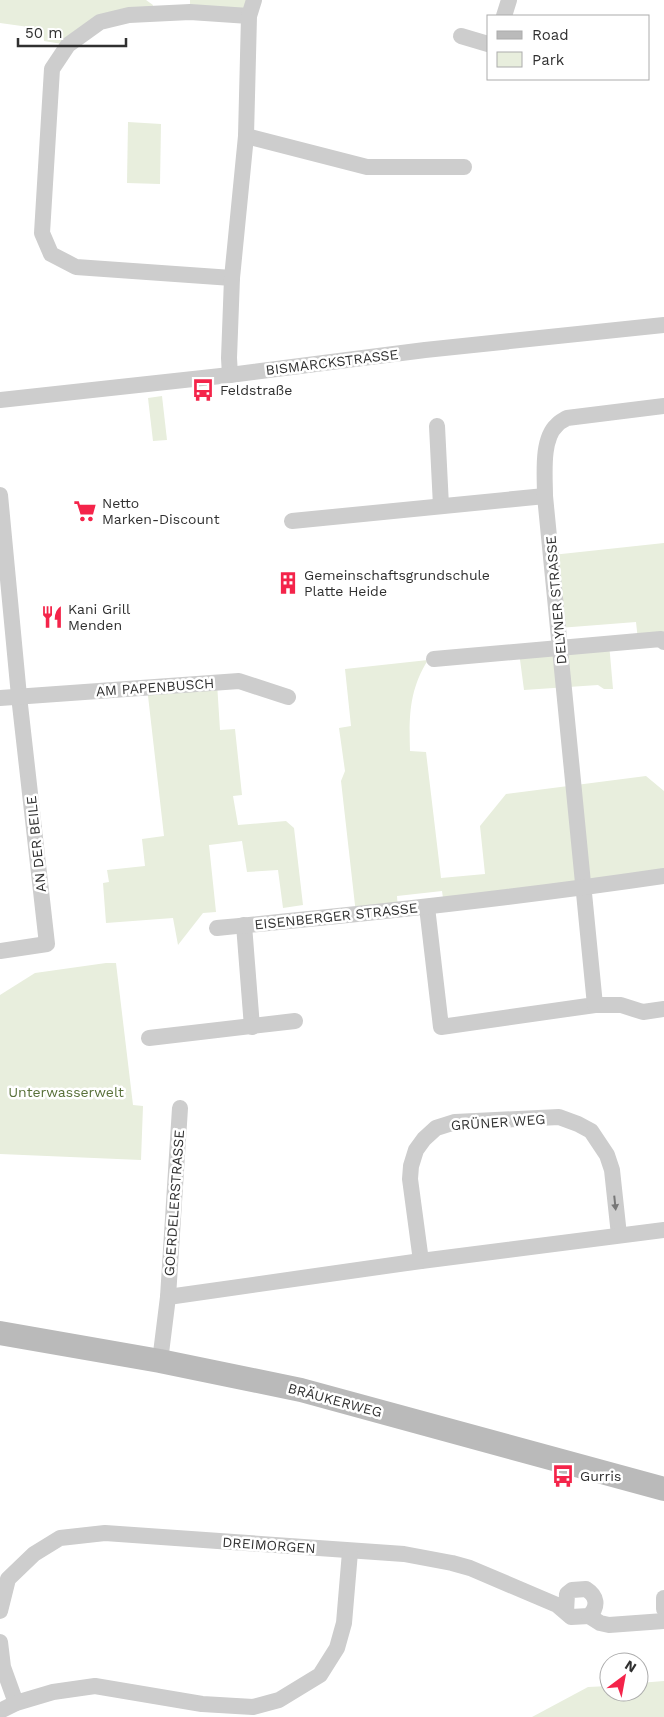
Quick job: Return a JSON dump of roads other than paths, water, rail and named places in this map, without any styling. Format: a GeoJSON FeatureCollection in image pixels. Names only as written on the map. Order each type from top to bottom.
{"type":"FeatureCollection","features":[{"type":"Feature","properties":{"kind":"main road","name":"BRÄUKERWEG"},"geometry":{"type":"LineString","coordinates":[[0,1333],[160,1361],[301,1390],[664,1489]]}},
{"type":"Feature","properties":{"kind":"street"},"geometry":{"type":"LineString","coordinates":[[504,15],[509,0]]}},
{"type":"Feature","properties":{"kind":"street"},"geometry":{"type":"LineString","coordinates":[[230,375],[232,278],[246,136],[251,8],[129,15],[100,22],[68,45],[52,69],[42,233],[51,254],[76,267],[232,278]]}},
{"type":"Feature","properties":{"kind":"street"},"geometry":{"type":"LineString","coordinates":[[461,36],[487,44]]}},
{"type":"Feature","properties":{"kind":"street"},"geometry":{"type":"LineString","coordinates":[[246,136],[367,167],[464,167]]}},
{"type":"Feature","properties":{"kind":"street","name":"BISMARCKSTRASSE"},"geometry":{"type":"LineString","coordinates":[[0,400],[664,324]]}},
{"type":"Feature","properties":{"kind":"street","name":"DELYNER STRASSE"},"geometry":{"type":"LineString","coordinates":[[584,888],[545,496],[545,460],[548,441],[556,425],[567,418],[664,406]]}},
{"type":"Feature","properties":{"kind":"street"},"geometry":{"type":"LineString","coordinates":[[437,426],[441,506]]}},
{"type":"Feature","properties":{"kind":"street"},"geometry":{"type":"LineString","coordinates":[[0,495],[20,696]]}},
{"type":"Feature","properties":{"kind":"street"},"geometry":{"type":"LineString","coordinates":[[292,522],[545,496]]}},
{"type":"Feature","properties":{"kind":"street"},"geometry":{"type":"LineString","coordinates":[[434,659],[660,638],[664,642]]}},
{"type":"Feature","properties":{"kind":"street","name":"AM PAPENBUSCH"},"geometry":{"type":"LineString","coordinates":[[0,698],[239,681],[288,697]]}},
{"type":"Feature","properties":{"kind":"street","name":"AN DER BEILE"},"geometry":{"type":"LineString","coordinates":[[0,951],[48,944],[20,696]]}},
{"type":"Feature","properties":{"kind":"street","name":"EISENBERGER STRASSE"},"geometry":{"type":"LineString","coordinates":[[217,928],[427,907],[584,888],[664,876]]}},
{"type":"Feature","properties":{"kind":"street"},"geometry":{"type":"LineString","coordinates":[[584,888],[595,1004]]}},
{"type":"Feature","properties":{"kind":"street","name":"EISENBERGER STRASSE"},"geometry":{"type":"LineString","coordinates":[[427,907],[441,1028],[595,1004],[621,1005],[644,1012],[664,1009]]}},
{"type":"Feature","properties":{"kind":"street","name":"EISENBERGER STRASSE"},"geometry":{"type":"LineString","coordinates":[[244,925],[252,1027]]}},
{"type":"Feature","properties":{"kind":"street"},"geometry":{"type":"LineString","coordinates":[[149,1038],[295,1021]]}},
{"type":"Feature","properties":{"kind":"street","name":"GOERDELERSTRASSE"},"geometry":{"type":"LineString","coordinates":[[168,1297],[180,1108]]}},
{"type":"Feature","properties":{"kind":"street","name":"GRÜNER WEG"},"geometry":{"type":"LineString","coordinates":[[422,1262],[410,1179],[411,1166],[416,1150],[424,1138],[436,1128],[456,1122],[559,1117],[591,1131],[607,1155],[612,1170],[619,1235]]}},
{"type":"Feature","properties":{"kind":"street"},"geometry":{"type":"LineString","coordinates":[[160,1361],[168,1297],[664,1230]]}},
{"type":"Feature","properties":{"kind":"street","name":"DREIMORGEN"},"geometry":{"type":"LineString","coordinates":[[0,1611],[8,1578],[34,1554],[60,1538],[105,1533],[350,1552],[404,1554],[470,1568],[557,1605],[571,1617],[589,1616],[609,1625],[664,1621]]}},
{"type":"Feature","properties":{"kind":"street"},"geometry":{"type":"LineString","coordinates":[[0,1711],[16,1703],[54,1692],[95,1686],[202,1704],[253,1707],[279,1700],[320,1675],[337,1648],[344,1623],[350,1552]]}},
{"type":"Feature","properties":{"kind":"street"},"geometry":{"type":"LineString","coordinates":[[566,1612],[567,1594],[572,1590],[586,1589],[592,1593],[596,1600],[596,1607],[589,1616]]}},
{"type":"Feature","properties":{"kind":"street"},"geometry":{"type":"LineString","coordinates":[[664,1598],[664,1609]]}},
{"type":"Feature","properties":{"kind":"street"},"geometry":{"type":"LineString","coordinates":[[0,1642],[3,1667],[16,1703]]}},
{"type":"Feature","properties":{"kind":"place","name":"Feldstraße"},"geometry":{"type":"Point","coordinates":[203,390]}},
{"type":"Feature","properties":{"kind":"place","name":"Netto Marken-Discount"},"geometry":{"type":"Point","coordinates":[85,511]}},
{"type":"Feature","properties":{"kind":"place","name":"Gemeinschaftsgrundschule Platte Heide"},"geometry":{"type":"Point","coordinates":[288,583]}},
{"type":"Feature","properties":{"kind":"place","name":"Kani Grill Menden"},"geometry":{"type":"Point","coordinates":[52,617]}},
{"type":"Feature","properties":{"kind":"place","name":"Gurris"},"geometry":{"type":"Point","coordinates":[563,1476]}},
{"type":"Feature","properties":{"kind":"park label","name":"Unterwasserwelt"},"geometry":{"type":"Point","coordinates":[66,1092]}}]}
